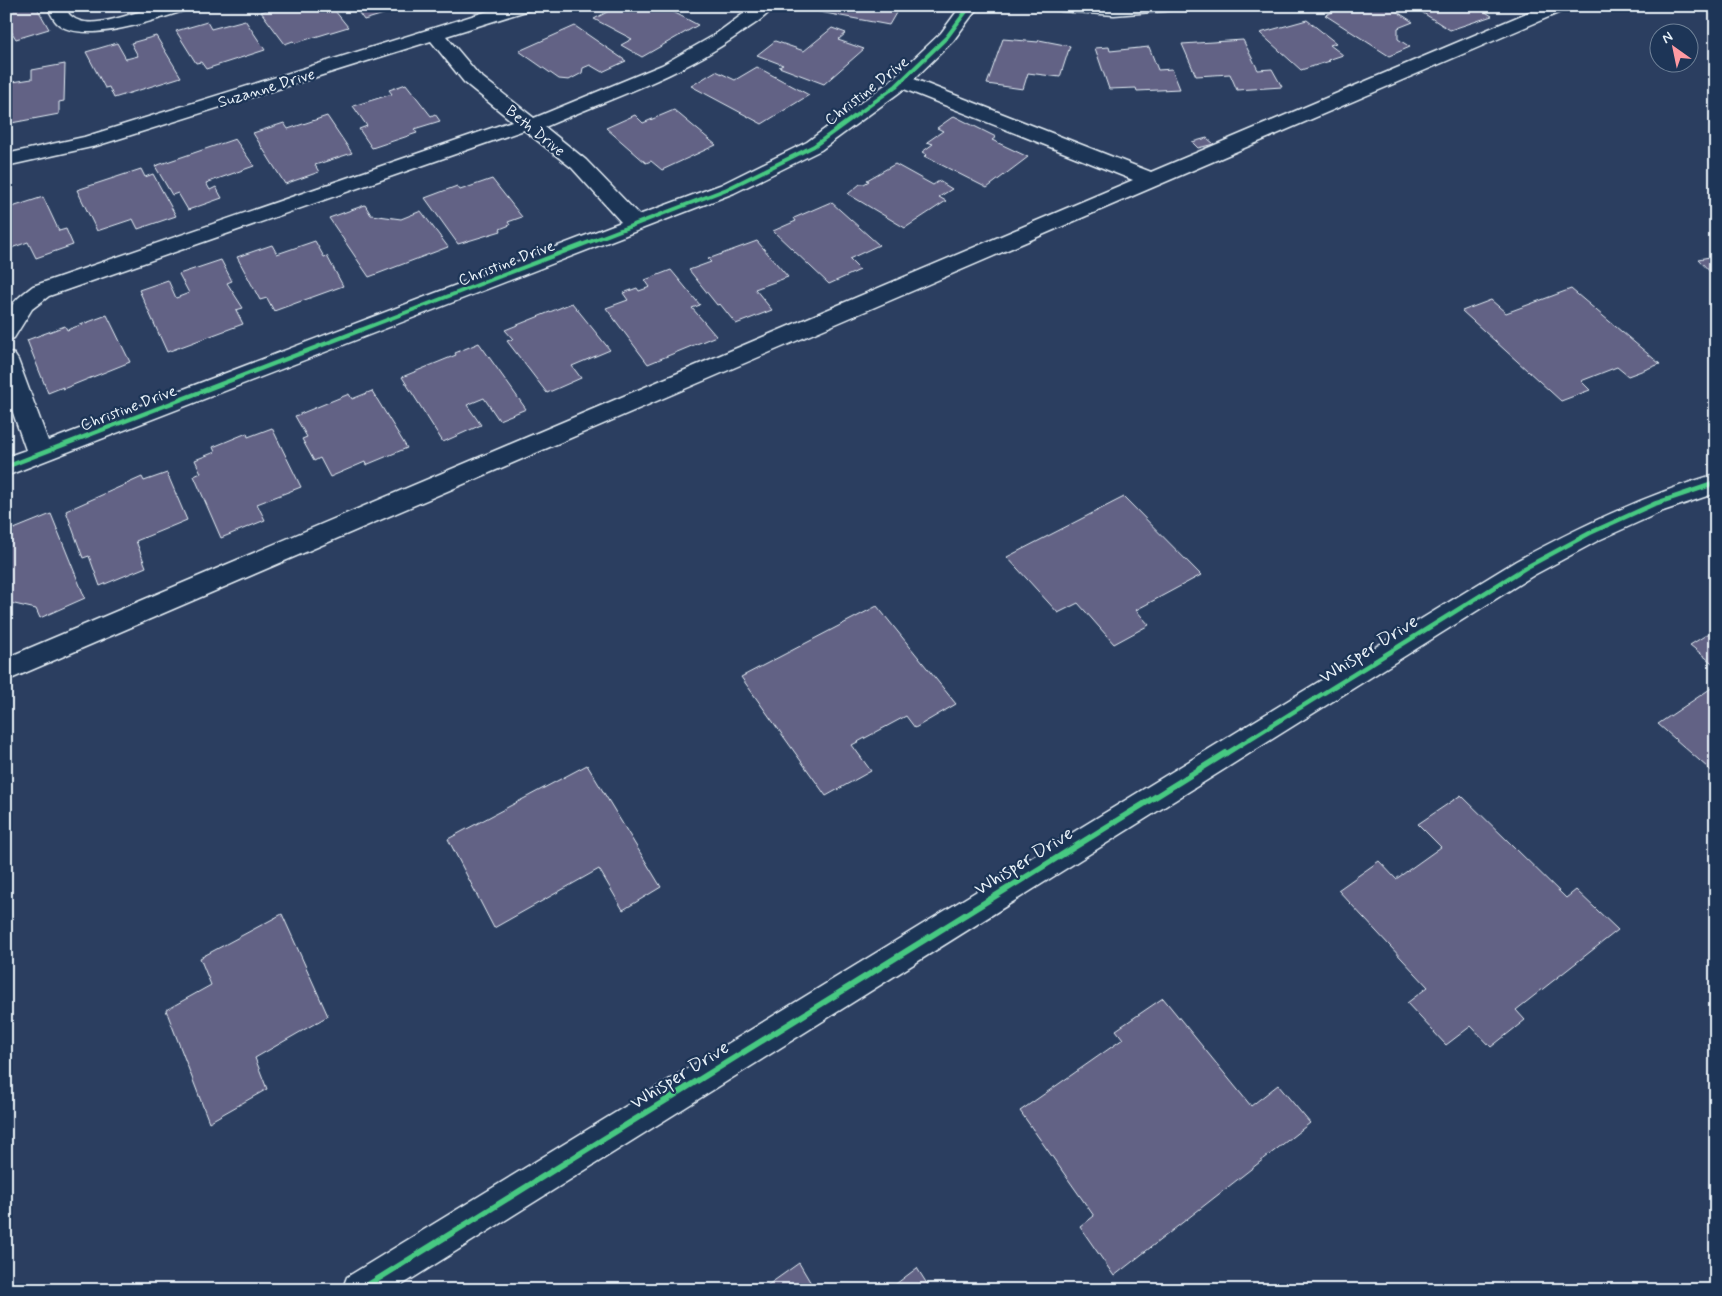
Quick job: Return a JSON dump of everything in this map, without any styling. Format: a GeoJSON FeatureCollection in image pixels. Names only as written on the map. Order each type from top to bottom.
{"type":"FeatureCollection","features":[{"type":"Feature","properties":{"kind":"street"},"geometry":{"type":"LineString","coordinates":[[56,6],[63,19],[74,24],[89,27],[123,22],[180,6]]}},
{"type":"Feature","properties":{"kind":"street"},"geometry":{"type":"LineString","coordinates":[[464,6],[477,21]]}},
{"type":"Feature","properties":{"kind":"street","name":"Suzanne Drive"},"geometry":{"type":"LineString","coordinates":[[6,160],[89,142],[523,6]]}},
{"type":"Feature","properties":{"kind":"street"},"geometry":{"type":"LineString","coordinates":[[6,333],[24,304],[41,291],[529,124],[636,84],[702,52],[745,24],[765,6]]}},
{"type":"Feature","properties":{"kind":"street","name":"Christine Drive"},"geometry":{"type":"LineString","coordinates":[[6,467],[636,226],[727,189],[814,146],[902,81],[947,38],[970,6]]}},
{"type":"Feature","properties":{"kind":"street"},"geometry":{"type":"LineString","coordinates":[[1062,6],[1095,10],[1140,9],[1165,6]]}},
{"type":"Feature","properties":{"kind":"street"},"geometry":{"type":"LineString","coordinates":[[6,670],[1558,6]]}},
{"type":"Feature","properties":{"kind":"street","name":"Beth Drive"},"geometry":{"type":"LineString","coordinates":[[435,34],[471,78],[579,164],[636,226]]}},
{"type":"Feature","properties":{"kind":"street"},"geometry":{"type":"LineString","coordinates":[[902,81],[1152,180]]}},
{"type":"Feature","properties":{"kind":"street"},"geometry":{"type":"LineString","coordinates":[[6,360],[40,454]]}},
{"type":"Feature","properties":{"kind":"street","name":"Whisper Drive"},"geometry":{"type":"LineString","coordinates":[[360,1290],[1526,568],[1590,533],[1654,504],[1716,483]]}},
{"type":"Feature","properties":{"kind":"building"},"geometry":{"type":"Polygon","coordinates":[[[6,6],[36,6],[49,29],[16,39],[6,23],[6,6]]]}},
{"type":"Feature","properties":{"kind":"building"},"geometry":{"type":"Polygon","coordinates":[[[280,6],[331,6],[348,27],[295,43],[293,41],[285,44],[261,12],[280,6]]]}},
{"type":"Feature","properties":{"kind":"building"},"geometry":{"type":"Polygon","coordinates":[[[354,6],[410,6],[364,20],[354,6]]]}},
{"type":"Feature","properties":{"kind":"building"},"geometry":{"type":"Polygon","coordinates":[[[618,6],[662,6],[698,25],[642,57],[621,45],[632,39],[594,19],[618,6]]]}},
{"type":"Feature","properties":{"kind":"building"},"geometry":{"type":"Polygon","coordinates":[[[812,6],[900,6],[889,25],[809,10],[812,6]]]}},
{"type":"Feature","properties":{"kind":"building"},"geometry":{"type":"Polygon","coordinates":[[[1388,6],[1413,22],[1398,28],[1398,39],[1410,47],[1389,56],[1325,15],[1341,9],[1339,7],[1388,6]]]}},
{"type":"Feature","properties":{"kind":"building"},"geometry":{"type":"Polygon","coordinates":[[[1412,6],[1476,6],[1492,16],[1450,30],[1412,6]]]}},
{"type":"Feature","properties":{"kind":"building"},"geometry":{"type":"Polygon","coordinates":[[[245,20],[265,50],[206,69],[201,62],[196,63],[176,31],[207,22],[211,29],[245,20]]]}},
{"type":"Feature","properties":{"kind":"building"},"geometry":{"type":"Polygon","coordinates":[[[1307,20],[1336,43],[1330,45],[1343,55],[1301,70],[1260,33],[1307,20]]]}},
{"type":"Feature","properties":{"kind":"building"},"geometry":{"type":"Polygon","coordinates":[[[575,26],[626,61],[602,72],[590,65],[583,68],[582,73],[569,80],[559,79],[519,51],[575,26]]]}},
{"type":"Feature","properties":{"kind":"building"},"geometry":{"type":"Polygon","coordinates":[[[832,28],[846,33],[838,40],[864,49],[824,84],[779,67],[783,65],[757,55],[775,41],[804,51],[832,28]]]}},
{"type":"Feature","properties":{"kind":"building"},"geometry":{"type":"Polygon","coordinates":[[[156,36],[181,77],[114,98],[109,87],[105,88],[86,52],[117,43],[126,59],[138,56],[131,43],[156,36]]]}},
{"type":"Feature","properties":{"kind":"building"},"geometry":{"type":"Polygon","coordinates":[[[1003,39],[1038,42],[1039,40],[1070,46],[1060,77],[1028,73],[1023,89],[987,84],[1003,39]]]}},
{"type":"Feature","properties":{"kind":"building"},"geometry":{"type":"Polygon","coordinates":[[[1243,40],[1258,70],[1272,69],[1282,87],[1237,90],[1230,74],[1196,76],[1182,44],[1243,40]]]}},
{"type":"Feature","properties":{"kind":"building"},"geometry":{"type":"Polygon","coordinates":[[[1109,47],[1110,51],[1149,47],[1158,70],[1172,69],[1180,89],[1137,91],[1136,88],[1109,89],[1095,48],[1109,47]]]}},
{"type":"Feature","properties":{"kind":"building"},"geometry":{"type":"Polygon","coordinates":[[[65,64],[64,101],[59,102],[59,114],[6,124],[6,83],[32,79],[32,70],[65,64]]]}},
{"type":"Feature","properties":{"kind":"building"},"geometry":{"type":"Polygon","coordinates":[[[757,67],[809,95],[762,124],[691,86],[716,71],[735,80],[757,67]]]}},
{"type":"Feature","properties":{"kind":"building"},"geometry":{"type":"Polygon","coordinates":[[[406,84],[431,116],[435,114],[440,121],[414,129],[417,133],[372,148],[359,129],[367,126],[353,106],[392,94],[389,90],[406,84]]]}},
{"type":"Feature","properties":{"kind":"building"},"geometry":{"type":"Polygon","coordinates":[[[674,110],[716,145],[662,170],[651,161],[646,163],[606,128],[635,115],[643,123],[674,110]]]}},
{"type":"Feature","properties":{"kind":"building"},"geometry":{"type":"Polygon","coordinates":[[[327,116],[352,153],[315,165],[319,172],[285,184],[253,133],[284,123],[288,129],[327,116]]]}},
{"type":"Feature","properties":{"kind":"building"},"geometry":{"type":"Polygon","coordinates":[[[954,116],[996,137],[992,140],[1028,157],[987,188],[924,156],[927,155],[922,152],[933,144],[927,142],[943,131],[937,128],[954,116]]]}},
{"type":"Feature","properties":{"kind":"building"},"geometry":{"type":"Polygon","coordinates":[[[1207,138],[1214,144],[1198,148],[1192,142],[1207,138]]]}},
{"type":"Feature","properties":{"kind":"building"},"geometry":{"type":"Polygon","coordinates":[[[235,139],[254,166],[206,183],[210,190],[216,187],[222,198],[188,210],[178,193],[172,195],[155,166],[235,139]]]}},
{"type":"Feature","properties":{"kind":"building"},"geometry":{"type":"Polygon","coordinates":[[[895,164],[933,185],[939,181],[952,189],[939,197],[946,201],[905,228],[848,194],[860,184],[864,184],[869,181],[867,180],[895,164]]]}},
{"type":"Feature","properties":{"kind":"building"},"geometry":{"type":"Polygon","coordinates":[[[141,169],[145,177],[153,174],[176,216],[138,229],[133,219],[97,231],[77,190],[141,169]]]}},
{"type":"Feature","properties":{"kind":"building"},"geometry":{"type":"Polygon","coordinates":[[[492,179],[522,217],[508,222],[510,225],[500,229],[501,231],[458,244],[425,198],[457,186],[460,190],[492,179]]]}},
{"type":"Feature","properties":{"kind":"building"},"geometry":{"type":"Polygon","coordinates":[[[43,197],[59,231],[66,229],[73,245],[36,258],[28,242],[14,247],[6,254],[6,209],[43,197]]]}},
{"type":"Feature","properties":{"kind":"building"},"geometry":{"type":"Polygon","coordinates":[[[831,202],[879,245],[849,259],[860,270],[829,284],[773,231],[796,221],[794,218],[831,202]]]}},
{"type":"Feature","properties":{"kind":"building"},"geometry":{"type":"Polygon","coordinates":[[[365,205],[371,215],[401,219],[421,211],[448,247],[369,277],[329,218],[365,205]]]}},
{"type":"Feature","properties":{"kind":"building"},"geometry":{"type":"Polygon","coordinates":[[[315,241],[324,257],[327,256],[343,286],[274,311],[267,298],[260,300],[237,257],[272,245],[277,254],[315,241]]]}},
{"type":"Feature","properties":{"kind":"building"},"geometry":{"type":"Polygon","coordinates":[[[757,241],[788,277],[755,289],[772,310],[736,324],[720,304],[717,305],[689,270],[711,262],[708,259],[757,241]]]}},
{"type":"Feature","properties":{"kind":"building"},"geometry":{"type":"Polygon","coordinates":[[[1716,256],[1716,278],[1698,259],[1716,256]]]}},
{"type":"Feature","properties":{"kind":"building"},"geometry":{"type":"Polygon","coordinates":[[[221,260],[232,281],[227,283],[243,308],[236,310],[243,324],[167,352],[139,290],[168,280],[176,298],[189,293],[179,274],[221,260]]]}},
{"type":"Feature","properties":{"kind":"building"},"geometry":{"type":"Polygon","coordinates":[[[671,270],[700,305],[692,308],[716,336],[648,364],[606,308],[628,300],[623,293],[637,288],[639,291],[650,287],[645,280],[671,270]]]}},
{"type":"Feature","properties":{"kind":"building"},"geometry":{"type":"Polygon","coordinates":[[[1571,289],[1660,364],[1628,376],[1617,367],[1581,381],[1590,390],[1561,401],[1462,311],[1491,300],[1506,313],[1571,289]]]}},
{"type":"Feature","properties":{"kind":"building"},"geometry":{"type":"Polygon","coordinates":[[[572,303],[610,350],[572,366],[581,378],[547,393],[507,341],[513,339],[505,330],[572,303]]]}},
{"type":"Feature","properties":{"kind":"building"},"geometry":{"type":"Polygon","coordinates":[[[107,315],[130,362],[63,389],[63,387],[48,393],[27,340],[65,326],[67,330],[107,315]]]}},
{"type":"Feature","properties":{"kind":"building"},"geometry":{"type":"Polygon","coordinates":[[[479,343],[526,409],[499,420],[484,398],[467,405],[481,425],[443,442],[402,377],[456,355],[455,353],[479,343]]]}},
{"type":"Feature","properties":{"kind":"building"},"geometry":{"type":"Polygon","coordinates":[[[372,391],[407,448],[366,465],[365,462],[330,477],[320,458],[314,461],[302,439],[307,437],[295,416],[349,394],[352,399],[372,391]]]}},
{"type":"Feature","properties":{"kind":"building"},"geometry":{"type":"Polygon","coordinates":[[[272,428],[301,487],[257,504],[265,520],[221,538],[194,476],[201,473],[195,460],[215,452],[213,447],[247,433],[248,437],[272,428]]]}},
{"type":"Feature","properties":{"kind":"building"},"geometry":{"type":"Polygon","coordinates":[[[167,473],[187,520],[136,541],[146,567],[100,586],[89,556],[83,558],[66,511],[142,477],[144,481],[167,473]]]}},
{"type":"Feature","properties":{"kind":"building"},"geometry":{"type":"Polygon","coordinates":[[[1124,497],[1201,575],[1136,610],[1149,625],[1114,644],[1078,603],[1058,613],[1007,557],[1124,497]]]}},
{"type":"Feature","properties":{"kind":"building"},"geometry":{"type":"Polygon","coordinates":[[[51,514],[85,598],[40,618],[36,609],[6,602],[6,529],[13,527],[14,529],[51,514]]]}},
{"type":"Feature","properties":{"kind":"building"},"geometry":{"type":"Polygon","coordinates":[[[877,606],[956,704],[915,728],[906,716],[852,745],[871,771],[826,796],[741,677],[877,606]]]}},
{"type":"Feature","properties":{"kind":"building"},"geometry":{"type":"Polygon","coordinates":[[[1716,629],[1716,666],[1690,645],[1716,629]]]}},
{"type":"Feature","properties":{"kind":"building"},"geometry":{"type":"Polygon","coordinates":[[[1716,685],[1716,775],[1658,724],[1716,685]]]}},
{"type":"Feature","properties":{"kind":"building"},"geometry":{"type":"Polygon","coordinates":[[[587,765],[661,887],[623,910],[599,869],[494,928],[448,839],[587,765]]]}},
{"type":"Feature","properties":{"kind":"building"},"geometry":{"type":"Polygon","coordinates":[[[1461,795],[1566,898],[1576,890],[1618,930],[1516,1010],[1525,1020],[1491,1047],[1471,1026],[1446,1045],[1407,1003],[1428,987],[1338,890],[1379,861],[1396,879],[1441,847],[1418,824],[1461,795]]]}},
{"type":"Feature","properties":{"kind":"building"},"geometry":{"type":"Polygon","coordinates":[[[282,914],[328,1016],[255,1058],[267,1089],[209,1122],[166,1010],[211,985],[200,958],[282,914]]]}},
{"type":"Feature","properties":{"kind":"building"},"geometry":{"type":"Polygon","coordinates":[[[1163,998],[1251,1106],[1278,1085],[1310,1123],[1114,1276],[1080,1227],[1094,1216],[1020,1111],[1123,1039],[1116,1030],[1163,998]]]}},
{"type":"Feature","properties":{"kind":"building"},"geometry":{"type":"Polygon","coordinates":[[[799,1263],[815,1290],[761,1290],[799,1263]]]}},
{"type":"Feature","properties":{"kind":"building"},"geometry":{"type":"Polygon","coordinates":[[[917,1268],[931,1290],[888,1290],[917,1268]]]}},
{"type":"Feature","properties":{"kind":"cycle path"},"geometry":{"type":"LineString","coordinates":[[6,467],[727,189],[814,146],[896,86],[947,37],[970,6]]}},
{"type":"Feature","properties":{"kind":"cycle path"},"geometry":{"type":"LineString","coordinates":[[360,1290],[1525,568],[1590,533],[1654,504],[1716,483]]}}]}
